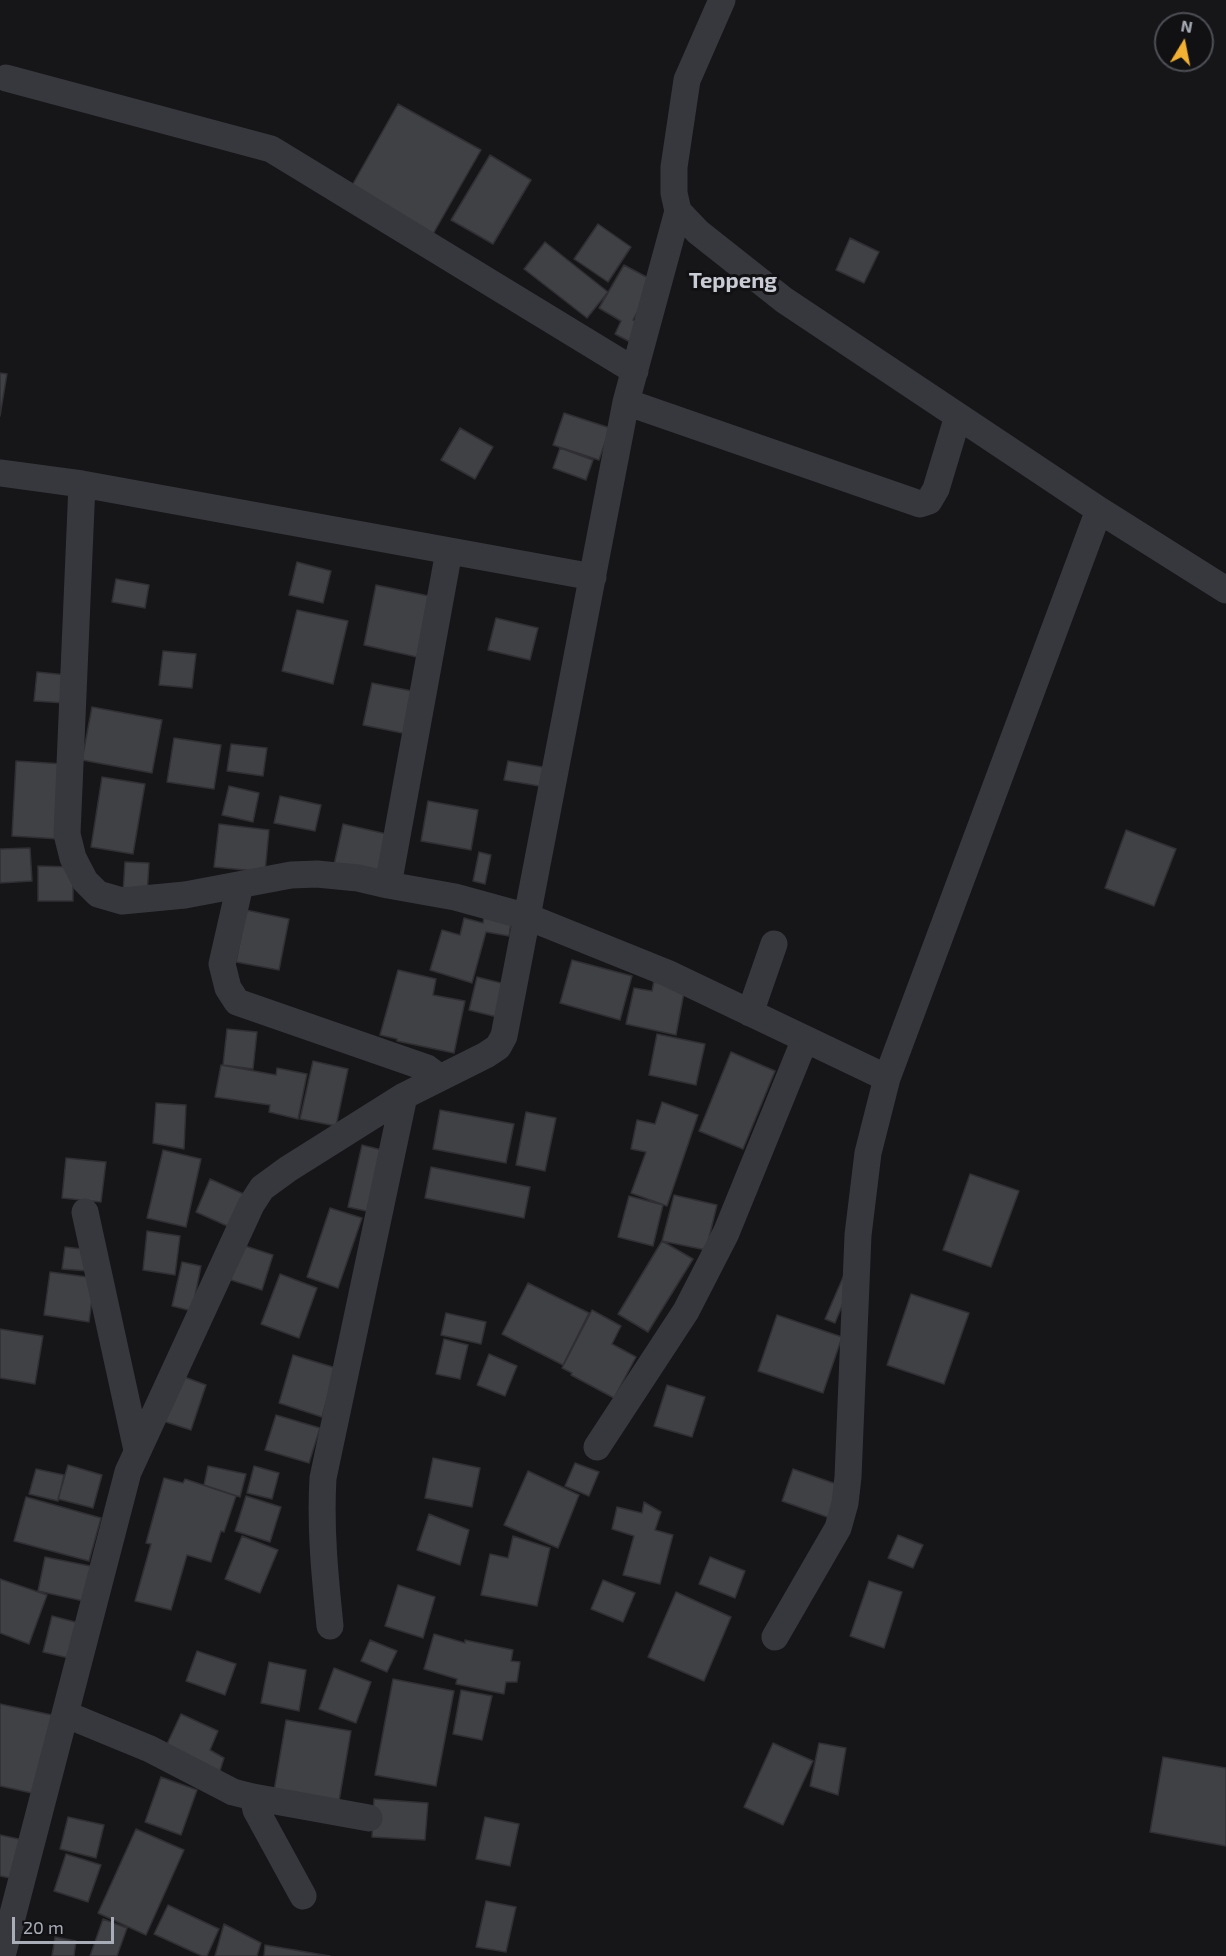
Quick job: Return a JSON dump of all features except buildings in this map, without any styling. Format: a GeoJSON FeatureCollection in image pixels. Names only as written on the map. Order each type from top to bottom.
{"type":"FeatureCollection","features":[{"type":"Feature","properties":{"kind":"street"},"geometry":{"type":"LineString","coordinates":[[2,1956],[128,1472],[251,1205],[262,1188],[297,1162],[404,1096],[498,1047],[504,1036],[626,402],[678,211],[674,193],[674,167],[687,80],[722,0]]}},
{"type":"Feature","properties":{"kind":"street"},"geometry":{"type":"LineString","coordinates":[[6,78],[271,149],[634,370]]}},
{"type":"Feature","properties":{"kind":"street"},"geometry":{"type":"LineString","coordinates":[[678,211],[698,231],[784,300],[1099,510],[1226,590]]}},
{"type":"Feature","properties":{"kind":"street"},"geometry":{"type":"LineString","coordinates":[[626,402],[921,504],[929,501],[936,489],[958,416]]}},
{"type":"Feature","properties":{"kind":"street"},"geometry":{"type":"LineString","coordinates":[[0,473],[82,484],[593,577]]}},
{"type":"Feature","properties":{"kind":"street"},"geometry":{"type":"LineString","coordinates":[[82,484],[67,834],[73,858],[85,881],[98,894],[122,901],[184,895],[291,875],[317,874],[358,878],[455,897],[528,917],[667,973],[887,1078]]}},
{"type":"Feature","properties":{"kind":"street"},"geometry":{"type":"LineString","coordinates":[[775,1637],[837,1528],[845,1503],[858,1235],[868,1153],[887,1078],[1099,510]]}},
{"type":"Feature","properties":{"kind":"street"},"geometry":{"type":"LineString","coordinates":[[388,885],[449,551]]}},
{"type":"Feature","properties":{"kind":"street"},"geometry":{"type":"LineString","coordinates":[[240,885],[222,964],[228,988],[237,1002],[427,1068],[439,1077]]}},
{"type":"Feature","properties":{"kind":"street"},"geometry":{"type":"LineString","coordinates":[[750,1013],[774,944]]}},
{"type":"Feature","properties":{"kind":"street"},"geometry":{"type":"LineString","coordinates":[[597,1447],[686,1311],[726,1233],[805,1039]]}},
{"type":"Feature","properties":{"kind":"street"},"geometry":{"type":"LineString","coordinates":[[330,1626],[323,1556],[321,1513],[323,1478],[404,1096]]}},
{"type":"Feature","properties":{"kind":"street"},"geometry":{"type":"LineString","coordinates":[[85,1212],[137,1450]]}},
{"type":"Feature","properties":{"kind":"street"},"geometry":{"type":"LineString","coordinates":[[65,1714],[150,1749],[233,1792],[369,1818]]}},
{"type":"Feature","properties":{"kind":"street"},"geometry":{"type":"LineString","coordinates":[[252,1797],[256,1810],[303,1896]]}},
{"type":"Feature","properties":{"kind":"district","name":"Teppeng"},"geometry":{"type":"Point","coordinates":[733,281]}}]}
